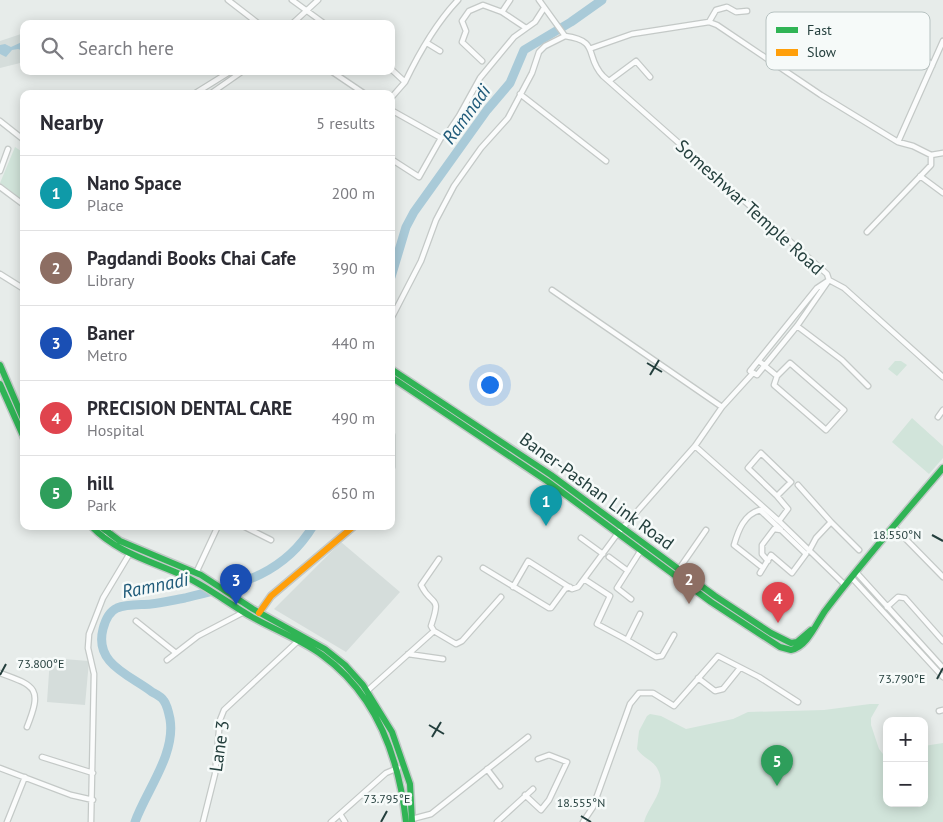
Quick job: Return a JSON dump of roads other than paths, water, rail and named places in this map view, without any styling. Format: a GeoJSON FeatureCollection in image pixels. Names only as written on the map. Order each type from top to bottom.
{"type":"FeatureCollection","features":[{"type":"Feature","properties":{"kind":"street"},"geometry":{"type":"LineString","coordinates":[[228,0],[254,20]]}},
{"type":"Feature","properties":{"kind":"street"},"geometry":{"type":"LineString","coordinates":[[292,0],[319,20]]}},
{"type":"Feature","properties":{"kind":"street"},"geometry":{"type":"LineString","coordinates":[[296,20],[318,0]]}},
{"type":"Feature","properties":{"kind":"street"},"geometry":{"type":"LineString","coordinates":[[395,93],[405,82],[450,8],[458,0]]}},
{"type":"Feature","properties":{"kind":"street"},"geometry":{"type":"LineString","coordinates":[[502,12],[510,0]]}},
{"type":"Feature","properties":{"kind":"street"},"geometry":{"type":"LineString","coordinates":[[539,0],[565,36]]}},
{"type":"Feature","properties":{"kind":"street"},"geometry":{"type":"LineString","coordinates":[[482,61],[462,42],[466,31],[462,21],[469,11],[479,6],[502,12],[526,28]]}},
{"type":"Feature","properties":{"kind":"street"},"geometry":{"type":"LineString","coordinates":[[709,22],[716,10],[727,7],[736,12],[747,11]]}},
{"type":"Feature","properties":{"kind":"street"},"geometry":{"type":"LineString","coordinates":[[395,162],[419,177],[441,138],[447,134],[459,116],[480,78],[514,37],[535,22],[545,9]]}},
{"type":"Feature","properties":{"kind":"street"},"geometry":{"type":"LineString","coordinates":[[395,312],[422,261],[436,220],[454,186],[481,148],[508,118],[532,73],[539,52],[545,46],[565,36],[582,40],[592,48],[632,34],[709,22],[717,24],[766,57]]}},
{"type":"Feature","properties":{"kind":"street"},"geometry":{"type":"LineString","coordinates":[[898,142],[943,41]]}},
{"type":"Feature","properties":{"kind":"street"},"geometry":{"type":"LineString","coordinates":[[427,43],[440,51]]}},
{"type":"Feature","properties":{"kind":"street","name":"Someshwar Temple Road"},"geometry":{"type":"LineString","coordinates":[[592,48],[594,65],[609,81],[795,244],[827,274],[829,280],[844,288],[943,377]]}},
{"type":"Feature","properties":{"kind":"street"},"geometry":{"type":"LineString","coordinates":[[609,81],[636,61],[650,77]]}},
{"type":"Feature","properties":{"kind":"street"},"geometry":{"type":"LineString","coordinates":[[784,70],[821,95],[898,142],[913,146],[931,155],[943,153]]}},
{"type":"Feature","properties":{"kind":"street"},"geometry":{"type":"LineString","coordinates":[[395,73],[405,82]]}},
{"type":"Feature","properties":{"kind":"street"},"geometry":{"type":"LineString","coordinates":[[200,90],[224,75]]}},
{"type":"Feature","properties":{"kind":"street"},"geometry":{"type":"LineString","coordinates":[[216,90],[237,75]]}},
{"type":"Feature","properties":{"kind":"street"},"geometry":{"type":"LineString","coordinates":[[337,75],[359,90]]}},
{"type":"Feature","properties":{"kind":"street"},"geometry":{"type":"LineString","coordinates":[[520,94],[606,161]]}},
{"type":"Feature","properties":{"kind":"street"},"geometry":{"type":"LineString","coordinates":[[395,112],[441,138]]}},
{"type":"Feature","properties":{"kind":"street"},"geometry":{"type":"LineString","coordinates":[[0,122],[20,137]]}},
{"type":"Feature","properties":{"kind":"street"},"geometry":{"type":"LineString","coordinates":[[0,171],[8,149]]}},
{"type":"Feature","properties":{"kind":"street"},"geometry":{"type":"LineString","coordinates":[[867,232],[931,165],[931,155]]}},
{"type":"Feature","properties":{"kind":"street"},"geometry":{"type":"LineString","coordinates":[[920,176],[943,193]]}},
{"type":"Feature","properties":{"kind":"street"},"geometry":{"type":"LineString","coordinates":[[0,187],[20,202]]}},
{"type":"Feature","properties":{"kind":"street"},"geometry":{"type":"LineString","coordinates":[[0,274],[20,286]]}},
{"type":"Feature","properties":{"kind":"street"},"geometry":{"type":"LineString","coordinates":[[753,373],[757,375],[765,366],[829,280]]}},
{"type":"Feature","properties":{"kind":"street"},"geometry":{"type":"LineString","coordinates":[[753,373],[750,371],[817,288],[829,280]]}},
{"type":"Feature","properties":{"kind":"street"},"geometry":{"type":"LineString","coordinates":[[552,290],[722,407]]}},
{"type":"Feature","properties":{"kind":"street"},"geometry":{"type":"LineString","coordinates":[[796,326],[842,360],[868,386]]}},
{"type":"Feature","properties":{"kind":"street"},"geometry":{"type":"LineString","coordinates":[[759,361],[777,376]]}},
{"type":"Feature","properties":{"kind":"street"},"geometry":{"type":"LineString","coordinates":[[790,363],[844,410],[826,430],[774,385],[777,376],[790,363]]}},
{"type":"Feature","properties":{"kind":"street"},"geometry":{"type":"LineString","coordinates":[[0,365],[20,412]]}},
{"type":"Feature","properties":{"kind":"street","name":"Baner-Pashan Link Road"},"geometry":{"type":"LineString","coordinates":[[395,370],[551,475],[782,643]]}},
{"type":"Feature","properties":{"kind":"street"},"geometry":{"type":"LineString","coordinates":[[483,568],[550,609],[565,589],[575,589],[584,580],[618,534],[694,446],[722,407],[753,373]]}},
{"type":"Feature","properties":{"kind":"street","name":"Baner-Pashan Link Road"},"geometry":{"type":"LineString","coordinates":[[395,380],[547,481],[711,602],[782,643],[797,642],[812,629]]}},
{"type":"Feature","properties":{"kind":"street"},"geometry":{"type":"LineString","coordinates":[[0,384],[20,429]]}},
{"type":"Feature","properties":{"kind":"street"},"geometry":{"type":"LineString","coordinates":[[938,417],[943,410]]}},
{"type":"Feature","properties":{"kind":"street"},"geometry":{"type":"LineString","coordinates":[[694,446],[779,521],[845,585]]}},
{"type":"Feature","properties":{"kind":"street"},"geometry":{"type":"LineString","coordinates":[[778,496],[791,482],[761,453],[748,468],[778,496],[788,509],[779,521]]}},
{"type":"Feature","properties":{"kind":"street"},"geometry":{"type":"LineString","coordinates":[[782,643],[791,650],[800,648],[808,640],[812,629],[845,585],[943,468]]}},
{"type":"Feature","properties":{"kind":"street"},"geometry":{"type":"LineString","coordinates":[[798,486],[859,550]]}},
{"type":"Feature","properties":{"kind":"street"},"geometry":{"type":"LineString","coordinates":[[760,510],[806,554],[804,560],[792,573],[771,555],[768,560],[761,570],[734,546],[738,530],[748,517],[760,510]]}},
{"type":"Feature","properties":{"kind":"street"},"geometry":{"type":"LineString","coordinates":[[809,551],[816,538],[831,522]]}},
{"type":"Feature","properties":{"kind":"street"},"geometry":{"type":"LineString","coordinates":[[894,527],[943,576]]}},
{"type":"Feature","properties":{"kind":"street"},"geometry":{"type":"LineString","coordinates":[[95,530],[108,542],[194,580],[244,612],[298,641],[332,663],[364,693],[386,735],[398,768],[410,821]]}},
{"type":"Feature","properties":{"kind":"street"},"geometry":{"type":"LineString","coordinates":[[105,530],[126,544],[198,574],[259,613],[325,649],[344,665],[388,723],[404,765],[411,794],[410,821]]}},
{"type":"Feature","properties":{"kind":"street"},"geometry":{"type":"LineString","coordinates":[[198,574],[216,530]]}},
{"type":"Feature","properties":{"kind":"street"},"geometry":{"type":"LineString","coordinates":[[251,530],[271,540]]}},
{"type":"Feature","properties":{"kind":"street"},"geometry":{"type":"LineString","coordinates":[[259,613],[271,596],[349,530]]}},
{"type":"Feature","properties":{"kind":"street"},"geometry":{"type":"LineString","coordinates":[[679,569],[706,530]]}},
{"type":"Feature","properties":{"kind":"street"},"geometry":{"type":"LineString","coordinates":[[768,560],[762,554],[762,545],[774,530],[781,530]]}},
{"type":"Feature","properties":{"kind":"street"},"geometry":{"type":"LineString","coordinates":[[581,538],[603,554]]}},
{"type":"Feature","properties":{"kind":"street"},"geometry":{"type":"LineString","coordinates":[[632,599],[617,588],[641,550]]}},
{"type":"Feature","properties":{"kind":"street"},"geometry":{"type":"LineString","coordinates":[[91,822],[93,800],[94,674],[88,648],[89,634],[103,598],[130,553]]}},
{"type":"Feature","properties":{"kind":"street"},"geometry":{"type":"LineString","coordinates":[[609,557],[628,571]]}},
{"type":"Feature","properties":{"kind":"street"},"geometry":{"type":"LineString","coordinates":[[440,559],[421,584],[438,607],[431,626],[434,631],[456,644],[462,641],[501,596]]}},
{"type":"Feature","properties":{"kind":"street"},"geometry":{"type":"LineString","coordinates":[[513,587],[528,562],[570,588]]}},
{"type":"Feature","properties":{"kind":"street"},"geometry":{"type":"LineString","coordinates":[[854,575],[943,668]]}},
{"type":"Feature","properties":{"kind":"street"},"geometry":{"type":"LineString","coordinates":[[854,575],[943,676]]}},
{"type":"Feature","properties":{"kind":"street"},"geometry":{"type":"LineString","coordinates":[[584,580],[610,596],[597,624],[656,657],[662,656],[674,634]]}},
{"type":"Feature","properties":{"kind":"street"},"geometry":{"type":"LineString","coordinates":[[886,607],[898,597],[905,598],[943,641]]}},
{"type":"Feature","properties":{"kind":"street"},"geometry":{"type":"LineString","coordinates":[[167,660],[198,636],[244,612]]}},
{"type":"Feature","properties":{"kind":"street"},"geometry":{"type":"LineString","coordinates":[[626,640],[640,614]]}},
{"type":"Feature","properties":{"kind":"street"},"geometry":{"type":"LineString","coordinates":[[136,621],[176,653]]}},
{"type":"Feature","properties":{"kind":"street"},"geometry":{"type":"LineString","coordinates":[[364,693],[434,631]]}},
{"type":"Feature","properties":{"kind":"street","name":"Lane 3"},"geometry":{"type":"LineString","coordinates":[[203,822],[215,774],[220,720],[224,710],[298,641]]}},
{"type":"Feature","properties":{"kind":"street"},"geometry":{"type":"LineString","coordinates":[[408,654],[443,658]]}},
{"type":"Feature","properties":{"kind":"street"},"geometry":{"type":"LineString","coordinates":[[583,822],[593,807],[630,704],[639,693],[653,693],[674,706],[718,656],[798,702]]}},
{"type":"Feature","properties":{"kind":"street"},"geometry":{"type":"LineString","coordinates":[[698,678],[715,691],[723,689],[740,668]]}},
{"type":"Feature","properties":{"kind":"street"},"geometry":{"type":"LineString","coordinates":[[0,673],[25,681],[32,688],[36,703],[27,727]]}},
{"type":"Feature","properties":{"kind":"street"},"geometry":{"type":"LineString","coordinates":[[410,821],[431,814],[528,737]]}},
{"type":"Feature","properties":{"kind":"street"},"geometry":{"type":"LineString","coordinates":[[525,795],[541,810],[549,800],[567,762],[549,755],[538,759]]}},
{"type":"Feature","properties":{"kind":"street"},"geometry":{"type":"LineString","coordinates":[[42,757],[92,773]]}},
{"type":"Feature","properties":{"kind":"street"},"geometry":{"type":"LineString","coordinates":[[0,768],[93,800]]}},
{"type":"Feature","properties":{"kind":"street"},"geometry":{"type":"LineString","coordinates":[[331,822],[386,773],[398,768]]}},
{"type":"Feature","properties":{"kind":"street"},"geometry":{"type":"LineString","coordinates":[[487,769],[500,786]]}},
{"type":"Feature","properties":{"kind":"street"},"geometry":{"type":"LineString","coordinates":[[7,822],[25,777]]}},
{"type":"Feature","properties":{"kind":"street"},"geometry":{"type":"LineString","coordinates":[[497,822],[533,789]]}},
{"type":"Feature","properties":{"kind":"street"},"geometry":{"type":"LineString","coordinates":[[340,814],[345,822]]}},
{"type":"Feature","properties":{"kind":"water"},"geometry":{"type":"Polygon","coordinates":[[[20,43],[20,50],[12,50],[6,57],[0,54],[0,45],[5,44],[11,47],[20,43]]]}},
{"type":"Feature","properties":{"kind":"waterway","name":"Ramnadi"},"geometry":{"type":"LineString","coordinates":[[395,264],[406,227],[414,212],[487,110],[510,83],[524,50],[571,22],[602,0]]}},
{"type":"Feature","properties":{"kind":"waterway","name":"Ramnadi"},"geometry":{"type":"LineString","coordinates":[[135,822],[169,746],[170,719],[162,698],[124,674],[109,660],[104,651],[102,641],[107,617],[111,612],[121,607],[155,604],[185,598],[240,583],[257,576],[288,557],[310,530]]}},
{"type":"Feature","properties":{"kind":"place","name":"Nano Space"},"geometry":{"type":"Point","coordinates":[546,526]}},
{"type":"Feature","properties":{"kind":"place","name":"Pagdandi Books Chai Cafe"},"geometry":{"type":"Point","coordinates":[689,604]}},
{"type":"Feature","properties":{"kind":"place","name":"Baner"},"geometry":{"type":"Point","coordinates":[236,605]}},
{"type":"Feature","properties":{"kind":"place","name":"PRECISION DENTAL CARE"},"geometry":{"type":"Point","coordinates":[778,623]}},
{"type":"Feature","properties":{"kind":"place","name":"hill"},"geometry":{"type":"Point","coordinates":[777,786]}}]}
